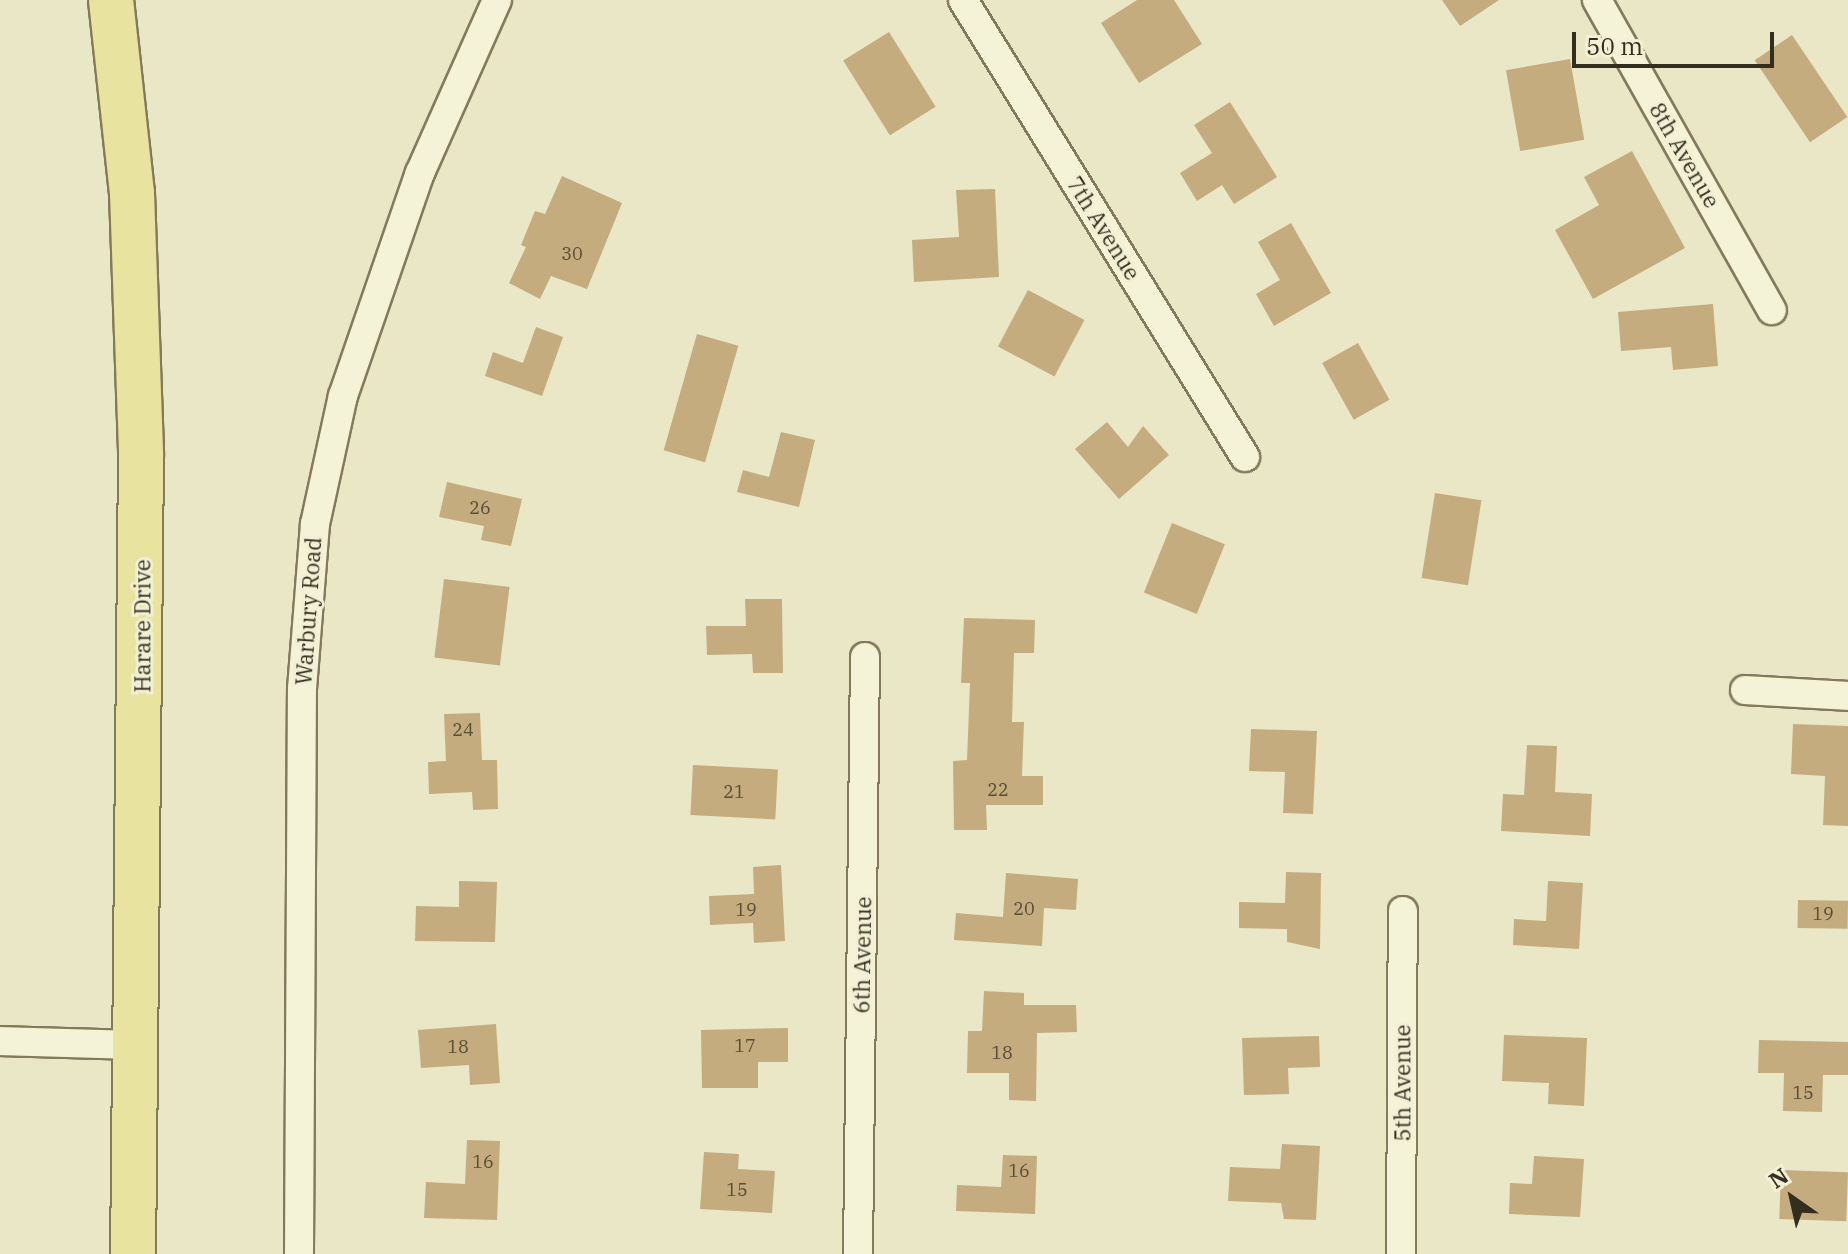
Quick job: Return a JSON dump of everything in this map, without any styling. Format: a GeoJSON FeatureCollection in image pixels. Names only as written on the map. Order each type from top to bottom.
{"type":"FeatureCollection","features":[{"type":"Feature","properties":{"kind":"main road","name":"Harare Drive"},"geometry":{"type":"LineString","coordinates":[[111,0],[132,193],[143,620],[133,1254]]}},
{"type":"Feature","properties":{"kind":"street","name":"Warbury Road"},"geometry":{"type":"LineString","coordinates":[[299,1254],[302,689],[315,524],[343,396],[415,188],[497,0]]}},
{"type":"Feature","properties":{"kind":"street","name":"7th Avenue"},"geometry":{"type":"LineString","coordinates":[[963,0],[1245,457]]}},
{"type":"Feature","properties":{"kind":"street","name":"8th Avenue"},"geometry":{"type":"LineString","coordinates":[[1597,0],[1772,310]]}},
{"type":"Feature","properties":{"kind":"street","name":"6th Avenue"},"geometry":{"type":"LineString","coordinates":[[858,1254],[865,657]]}},
{"type":"Feature","properties":{"kind":"street"},"geometry":{"type":"LineString","coordinates":[[1745,690],[1848,696]]}},
{"type":"Feature","properties":{"kind":"street","name":"5th Avenue"},"geometry":{"type":"LineString","coordinates":[[1401,1254],[1403,911]]}},
{"type":"Feature","properties":{"kind":"street"},"geometry":{"type":"LineString","coordinates":[[0,1041],[138,1045]]}},
{"type":"Feature","properties":{"kind":"building"},"geometry":{"type":"Polygon","coordinates":[[[1137,0],[1174,0],[1202,44],[1139,83],[1101,23],[1137,0]]]}},
{"type":"Feature","properties":{"kind":"building"},"geometry":{"type":"Polygon","coordinates":[[[1442,0],[1499,0],[1460,26],[1442,0]]]}},
{"type":"Feature","properties":{"kind":"building"},"geometry":{"type":"Polygon","coordinates":[[[889,32],[936,107],[890,135],[843,61],[889,32]]]}},
{"type":"Feature","properties":{"kind":"building"},"geometry":{"type":"Polygon","coordinates":[[[1792,35],[1847,117],[1810,142],[1755,60],[1792,35]]]}},
{"type":"Feature","properties":{"kind":"building"},"geometry":{"type":"Polygon","coordinates":[[[1570,59],[1584,140],[1520,151],[1506,70],[1570,59]]]}},
{"type":"Feature","properties":{"kind":"building"},"geometry":{"type":"Polygon","coordinates":[[[1230,102],[1277,177],[1234,204],[1222,185],[1197,201],[1180,173],[1212,153],[1194,125],[1230,102]]]}},
{"type":"Feature","properties":{"kind":"building"},"geometry":{"type":"Polygon","coordinates":[[[1632,151],[1685,248],[1593,299],[1555,230],[1599,205],[1584,177],[1632,151]]]}},
{"type":"Feature","properties":{"kind":"building"},"geometry":{"type":"Polygon","coordinates":[[[562,176],[622,203],[587,289],[551,276],[540,299],[509,283],[526,247],[521,245],[535,211],[545,214],[562,176]]]}},
{"type":"Feature","properties":{"kind":"building"},"geometry":{"type":"Polygon","coordinates":[[[995,189],[999,277],[914,282],[912,240],[959,237],[956,190],[995,189]]]}},
{"type":"Feature","properties":{"kind":"building"},"geometry":{"type":"Polygon","coordinates":[[[1291,223],[1331,293],[1274,326],[1256,294],[1280,280],[1258,242],[1291,223]]]}},
{"type":"Feature","properties":{"kind":"building"},"geometry":{"type":"Polygon","coordinates":[[[1028,290],[1085,320],[1054,377],[998,347],[1028,290]]]}},
{"type":"Feature","properties":{"kind":"building"},"geometry":{"type":"Polygon","coordinates":[[[1713,304],[1718,366],[1673,370],[1671,347],[1621,351],[1618,312],[1713,304]]]}},
{"type":"Feature","properties":{"kind":"building"},"geometry":{"type":"Polygon","coordinates":[[[536,327],[563,337],[542,396],[485,376],[493,352],[523,363],[536,327]]]}},
{"type":"Feature","properties":{"kind":"building"},"geometry":{"type":"Polygon","coordinates":[[[697,334],[738,346],[705,462],[664,450],[697,334]]]}},
{"type":"Feature","properties":{"kind":"building"},"geometry":{"type":"Polygon","coordinates":[[[1358,343],[1390,400],[1354,420],[1322,363],[1358,343]]]}},
{"type":"Feature","properties":{"kind":"building"},"geometry":{"type":"Polygon","coordinates":[[[1107,422],[1128,447],[1143,426],[1169,455],[1119,499],[1075,449],[1107,422]]]}},
{"type":"Feature","properties":{"kind":"building"},"geometry":{"type":"Polygon","coordinates":[[[781,432],[815,440],[799,507],[737,492],[743,470],[769,477],[781,432]]]}},
{"type":"Feature","properties":{"kind":"building"},"geometry":{"type":"Polygon","coordinates":[[[447,482],[522,499],[511,546],[481,540],[484,526],[439,517],[447,482]]]}},
{"type":"Feature","properties":{"kind":"building"},"geometry":{"type":"Polygon","coordinates":[[[1435,493],[1481,500],[1468,585],[1422,578],[1435,493]]]}},
{"type":"Feature","properties":{"kind":"building"},"geometry":{"type":"Polygon","coordinates":[[[1172,523],[1225,544],[1197,614],[1144,593],[1172,523]]]}},
{"type":"Feature","properties":{"kind":"building"},"geometry":{"type":"Polygon","coordinates":[[[444,579],[510,587],[500,665],[434,657],[444,579]]]}},
{"type":"Feature","properties":{"kind":"building"},"geometry":{"type":"Polygon","coordinates":[[[745,599],[782,599],[783,673],[753,673],[752,654],[707,655],[706,626],[746,626],[745,599]]]}},
{"type":"Feature","properties":{"kind":"building"},"geometry":{"type":"Polygon","coordinates":[[[964,618],[1035,620],[1034,653],[1014,653],[1012,722],[1024,722],[1022,776],[1043,776],[1043,805],[986,805],[987,830],[954,830],[953,761],[967,760],[970,683],[961,683],[964,618]]]}},
{"type":"Feature","properties":{"kind":"building"},"geometry":{"type":"Polygon","coordinates":[[[480,713],[482,760],[497,760],[498,809],[473,810],[472,792],[429,794],[428,762],[446,761],[444,714],[480,713]]]}},
{"type":"Feature","properties":{"kind":"building"},"geometry":{"type":"Polygon","coordinates":[[[1793,724],[1848,726],[1848,826],[1823,825],[1825,776],[1791,774],[1793,724]]]}},
{"type":"Feature","properties":{"kind":"building"},"geometry":{"type":"Polygon","coordinates":[[[1251,729],[1317,731],[1313,814],[1283,813],[1285,772],[1249,771],[1251,729]]]}},
{"type":"Feature","properties":{"kind":"building"},"geometry":{"type":"Polygon","coordinates":[[[1527,745],[1557,746],[1555,792],[1592,794],[1590,836],[1501,831],[1503,794],[1524,795],[1527,745]]]}},
{"type":"Feature","properties":{"kind":"building"},"geometry":{"type":"Polygon","coordinates":[[[693,765],[778,769],[775,819],[690,815],[693,765]]]}},
{"type":"Feature","properties":{"kind":"building"},"geometry":{"type":"Polygon","coordinates":[[[781,865],[785,941],[754,943],[753,923],[710,925],[709,896],[754,894],[753,867],[781,865]]]}},
{"type":"Feature","properties":{"kind":"building"},"geometry":{"type":"Polygon","coordinates":[[[1286,872],[1321,873],[1320,949],[1287,942],[1287,929],[1239,928],[1239,902],[1285,903],[1286,872]]]}},
{"type":"Feature","properties":{"kind":"building"},"geometry":{"type":"Polygon","coordinates":[[[1006,873],[1078,879],[1076,910],[1044,908],[1042,946],[954,940],[956,913],[1003,917],[1006,873]]]}},
{"type":"Feature","properties":{"kind":"building"},"geometry":{"type":"Polygon","coordinates":[[[459,881],[497,882],[495,942],[415,941],[416,906],[459,907],[459,881]]]}},
{"type":"Feature","properties":{"kind":"building"},"geometry":{"type":"Polygon","coordinates":[[[1548,881],[1583,883],[1579,949],[1513,945],[1514,919],[1546,921],[1548,881]]]}},
{"type":"Feature","properties":{"kind":"building"},"geometry":{"type":"Polygon","coordinates":[[[1798,900],[1848,901],[1848,929],[1798,928],[1798,900]]]}},
{"type":"Feature","properties":{"kind":"building"},"geometry":{"type":"Polygon","coordinates":[[[984,991],[1024,993],[1024,1005],[1076,1005],[1077,1032],[1037,1033],[1036,1101],[1009,1100],[1009,1073],[967,1073],[968,1031],[982,1031],[984,991]]]}},
{"type":"Feature","properties":{"kind":"building"},"geometry":{"type":"Polygon","coordinates":[[[496,1024],[500,1083],[470,1085],[469,1065],[421,1068],[418,1030],[496,1024]]]}},
{"type":"Feature","properties":{"kind":"building"},"geometry":{"type":"Polygon","coordinates":[[[788,1028],[788,1062],[758,1062],[758,1088],[702,1088],[701,1030],[788,1028]]]}},
{"type":"Feature","properties":{"kind":"building"},"geometry":{"type":"Polygon","coordinates":[[[1504,1035],[1587,1038],[1584,1106],[1548,1104],[1549,1083],[1502,1081],[1504,1035]]]}},
{"type":"Feature","properties":{"kind":"building"},"geometry":{"type":"Polygon","coordinates":[[[1319,1036],[1320,1067],[1288,1068],[1289,1094],[1244,1095],[1242,1038],[1319,1036]]]}},
{"type":"Feature","properties":{"kind":"building"},"geometry":{"type":"Polygon","coordinates":[[[1759,1040],[1848,1042],[1848,1075],[1823,1075],[1822,1112],[1783,1111],[1784,1073],[1758,1073],[1759,1040]]]}},
{"type":"Feature","properties":{"kind":"building"},"geometry":{"type":"Polygon","coordinates":[[[467,1140],[500,1141],[497,1220],[424,1218],[426,1182],[465,1184],[467,1140]]]}},
{"type":"Feature","properties":{"kind":"building"},"geometry":{"type":"Polygon","coordinates":[[[1282,1144],[1320,1146],[1316,1220],[1284,1219],[1281,1203],[1228,1201],[1230,1167],[1280,1169],[1282,1144]]]}},
{"type":"Feature","properties":{"kind":"building"},"geometry":{"type":"Polygon","coordinates":[[[704,1152],[739,1154],[738,1169],[775,1171],[772,1213],[700,1209],[704,1152]]]}},
{"type":"Feature","properties":{"kind":"building"},"geometry":{"type":"Polygon","coordinates":[[[1003,1155],[1037,1156],[1035,1214],[956,1211],[957,1185],[1001,1187],[1003,1155]]]}},
{"type":"Feature","properties":{"kind":"building"},"geometry":{"type":"Polygon","coordinates":[[[1534,1156],[1584,1159],[1580,1217],[1509,1214],[1510,1183],[1532,1184],[1534,1156]]]}},
{"type":"Feature","properties":{"kind":"building"},"geometry":{"type":"Polygon","coordinates":[[[1781,1170],[1848,1172],[1846,1221],[1779,1219],[1781,1170]]]}}]}
